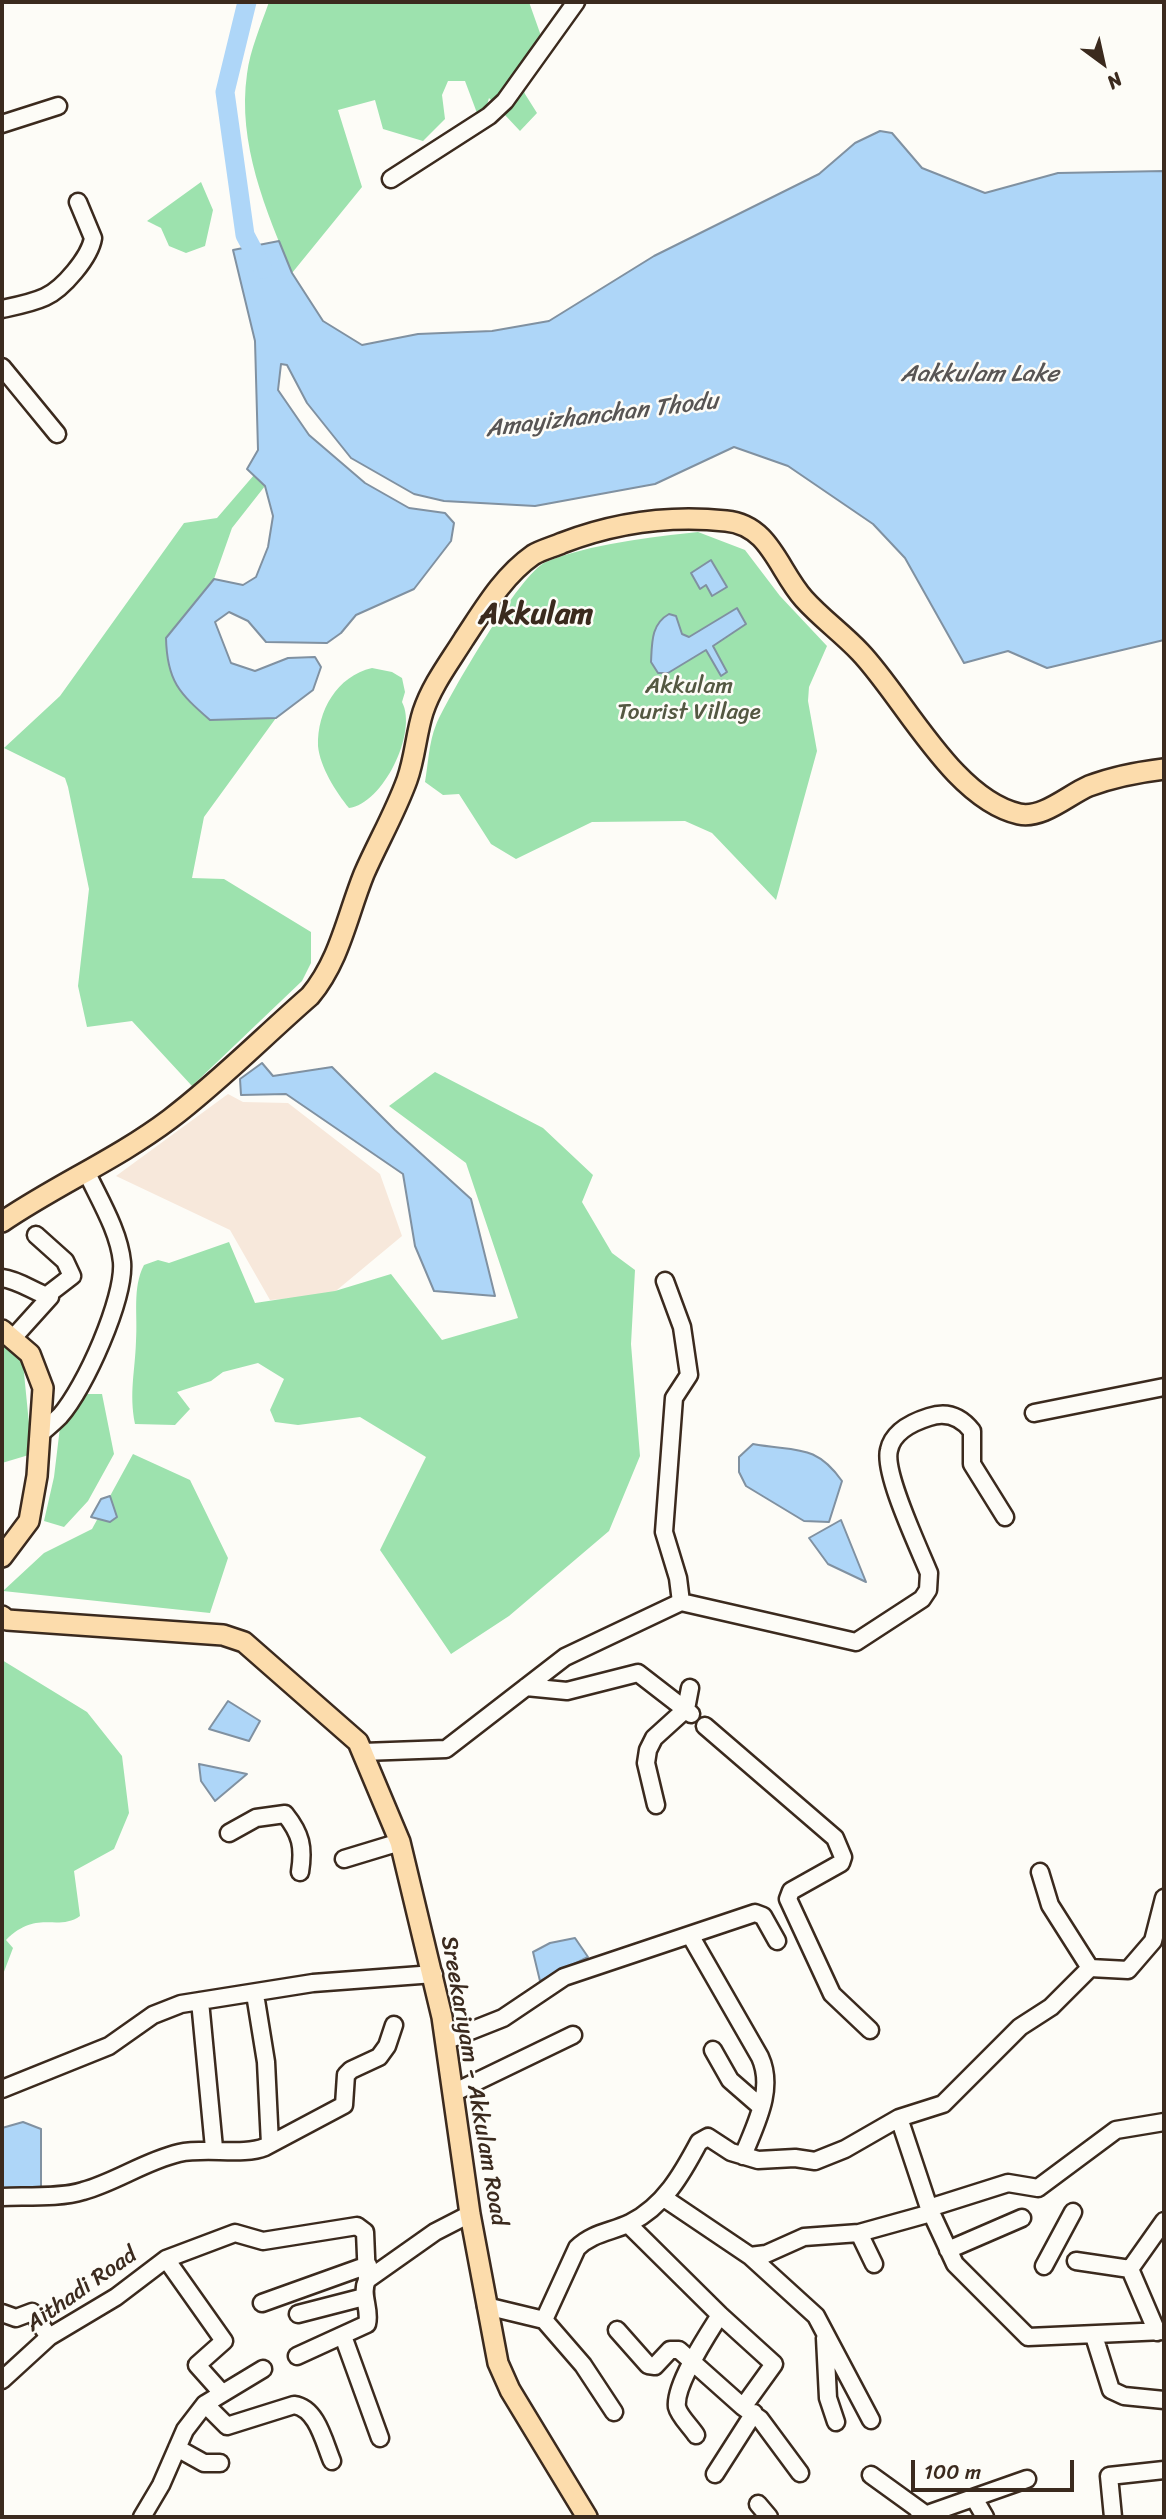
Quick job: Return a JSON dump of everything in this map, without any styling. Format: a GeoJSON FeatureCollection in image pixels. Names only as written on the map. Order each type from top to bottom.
{"type":"FeatureCollection","features":[{"type":"Feature","properties":{"kind":"main road"},"geometry":{"type":"LineString","coordinates":[[2,1222],[43,1194],[129,1147],[172,1118],[310,996],[326,977],[365,873],[408,778],[423,713],[434,685],[504,582],[534,554],[590,532],[657,519],[732,522],[755,530],[768,544],[803,598],[862,654],[913,722],[969,785],[986,800],[1016,813],[1028,815],[1043,810],[1111,778],[1164,769]]}},
{"type":"Feature","properties":{"kind":"main road"},"geometry":{"type":"LineString","coordinates":[[2,1557],[29,1521],[43,1388],[30,1354],[7,1334]]}},
{"type":"Feature","properties":{"kind":"main road","name":"Sreekariyam - Akkulam Road"},"geometry":{"type":"LineString","coordinates":[[2,1616],[7,1620],[32,1623],[223,1635],[244,1642],[347,1729],[363,1752],[400,1842],[434,1974],[470,2214],[498,2363],[510,2390],[587,2517]]}},
{"type":"Feature","properties":{"kind":"street"},"geometry":{"type":"LineString","coordinates":[[391,179],[489,116],[505,101],[576,2]]}},
{"type":"Feature","properties":{"kind":"street"},"geometry":{"type":"LineString","coordinates":[[2,124],[58,106]]}},
{"type":"Feature","properties":{"kind":"street"},"geometry":{"type":"LineString","coordinates":[[2,309],[45,297],[61,285],[85,256],[93,238],[78,202]]}},
{"type":"Feature","properties":{"kind":"street"},"geometry":{"type":"LineString","coordinates":[[2,367],[57,434]]}},
{"type":"Feature","properties":{"kind":"street"},"geometry":{"type":"LineString","coordinates":[[40,1434],[61,1415],[87,1373],[109,1322],[121,1282],[122,1261],[118,1244],[86,1171]]}},
{"type":"Feature","properties":{"kind":"street"},"geometry":{"type":"LineString","coordinates":[[36,1235],[65,1261],[72,1276],[46,1296]]}},
{"type":"Feature","properties":{"kind":"street"},"geometry":{"type":"LineString","coordinates":[[2,1278],[13,1279],[50,1297],[7,1334]]}},
{"type":"Feature","properties":{"kind":"street"},"geometry":{"type":"LineString","coordinates":[[665,1281],[682,1327],[689,1375],[674,1398],[664,1532],[678,1578],[681,1602]]}},
{"type":"Feature","properties":{"kind":"street"},"geometry":{"type":"LineString","coordinates":[[1034,1413],[1164,1387]]}},
{"type":"Feature","properties":{"kind":"street"},"geometry":{"type":"LineString","coordinates":[[363,1752],[446,1749],[565,1657],[681,1602],[856,1642],[922,1599],[928,1590],[929,1573],[890,1472],[888,1450],[899,1433],[913,1422],[935,1415],[959,1418],[972,1431],[972,1464],[1005,1517]]}},
{"type":"Feature","properties":{"kind":"street"},"geometry":{"type":"LineString","coordinates":[[526,1687],[567,1691],[638,1673],[689,1712]]}},
{"type":"Feature","properties":{"kind":"street"},"geometry":{"type":"LineString","coordinates":[[689,1712],[690,1688]]}},
{"type":"Feature","properties":{"kind":"street"},"geometry":{"type":"LineString","coordinates":[[656,1805],[646,1763],[648,1749],[654,1738],[689,1712]]}},
{"type":"Feature","properties":{"kind":"street"},"geometry":{"type":"LineString","coordinates":[[705,1726],[835,1838],[843,1857],[841,1863],[791,1891],[787,1897],[832,1994],[870,2029]]}},
{"type":"Feature","properties":{"kind":"street"},"geometry":{"type":"LineString","coordinates":[[229,1833],[256,1818],[285,1814],[294,1825],[304,1850],[300,1872]]}},
{"type":"Feature","properties":{"kind":"street"},"geometry":{"type":"LineString","coordinates":[[344,1859],[400,1842]]}},
{"type":"Feature","properties":{"kind":"street"},"geometry":{"type":"LineString","coordinates":[[1040,1872],[1050,1905],[1090,1968]]}},
{"type":"Feature","properties":{"kind":"street"},"geometry":{"type":"LineString","coordinates":[[544,2320],[577,2248],[586,2239],[628,2224],[664,2198],[699,2142],[708,2137],[743,2156],[758,2160],[795,2158],[815,2161],[845,2149],[900,2118],[943,2104],[1020,2028],[1051,2007],[1090,1968],[1128,1970],[1153,1941],[1164,1898]]}},
{"type":"Feature","properties":{"kind":"street"},"geometry":{"type":"LineString","coordinates":[[445,2041],[503,2018],[564,1977],[755,1913],[763,1916],[777,1941]]}},
{"type":"Feature","properties":{"kind":"street"},"geometry":{"type":"LineString","coordinates":[[690,1935],[764,2066],[767,2082],[743,2156]]}},
{"type":"Feature","properties":{"kind":"street"},"geometry":{"type":"LineString","coordinates":[[2,2089],[109,2046],[153,2015],[181,2004],[313,1983],[434,1974]]}},
{"type":"Feature","properties":{"kind":"street"},"geometry":{"type":"LineString","coordinates":[[255,1994],[266,2062],[270,2144]]}},
{"type":"Feature","properties":{"kind":"street"},"geometry":{"type":"LineString","coordinates":[[201,2001],[214,2148]]}},
{"type":"Feature","properties":{"kind":"street"},"geometry":{"type":"LineString","coordinates":[[2,2197],[83,2192],[162,2158],[214,2148],[254,2151],[270,2144],[344,2105],[346,2075],[379,2057],[387,2046],[394,2025]]}},
{"type":"Feature","properties":{"kind":"street"},"geometry":{"type":"LineString","coordinates":[[453,2093],[573,2035]]}},
{"type":"Feature","properties":{"kind":"street"},"geometry":{"type":"LineString","coordinates":[[713,2050],[730,2080],[761,2107]]}},
{"type":"Feature","properties":{"kind":"street"},"geometry":{"type":"LineString","coordinates":[[900,2118],[930,2211],[955,2264],[1028,2337],[1161,2332],[1130,2269]]}},
{"type":"Feature","properties":{"kind":"street"},"geometry":{"type":"LineString","coordinates":[[750,2256],[766,2254],[804,2237],[859,2233],[1008,2183],[1038,2188],[1116,2130],[1164,2122]]}},
{"type":"Feature","properties":{"kind":"street"},"geometry":{"type":"LineString","coordinates":[[664,2198],[750,2256],[813,2312],[871,2420]]}},
{"type":"Feature","properties":{"kind":"street"},"geometry":{"type":"LineString","coordinates":[[1044,2266],[1073,2212]]}},
{"type":"Feature","properties":{"kind":"street"},"geometry":{"type":"LineString","coordinates":[[262,2303],[367,2273],[470,2214]]}},
{"type":"Feature","properties":{"kind":"street"},"geometry":{"type":"LineString","coordinates":[[948,2250],[1023,2218]]}},
{"type":"Feature","properties":{"kind":"street"},"geometry":{"type":"LineString","coordinates":[[1130,2269],[1164,2221]]}},
{"type":"Feature","properties":{"kind":"street"},"geometry":{"type":"LineString","coordinates":[[628,2224],[774,2364],[715,2474]]}},
{"type":"Feature","properties":{"kind":"street"},"geometry":{"type":"LineString","coordinates":[[166,2259],[236,2233],[263,2241],[351,2225],[365,2232],[367,2273],[364,2297],[369,2316],[367,2324],[297,2356]]}},
{"type":"Feature","properties":{"kind":"street"},"geometry":{"type":"LineString","coordinates":[[859,2233],[874,2264]]}},
{"type":"Feature","properties":{"kind":"street","name":"Aithadi Road"},"geometry":{"type":"LineString","coordinates":[[2,2380],[49,2337],[116,2297],[166,2259],[224,2340],[197,2365],[222,2393]]}},
{"type":"Feature","properties":{"kind":"street"},"geometry":{"type":"LineString","coordinates":[[1076,2261],[1130,2269]]}},
{"type":"Feature","properties":{"kind":"street"},"geometry":{"type":"LineString","coordinates":[[298,2314],[364,2297]]}},
{"type":"Feature","properties":{"kind":"street"},"geometry":{"type":"LineString","coordinates":[[486,2306],[544,2320],[583,2365],[614,2412]]}},
{"type":"Feature","properties":{"kind":"street"},"geometry":{"type":"LineString","coordinates":[[2,2313],[16,2318],[32,2312],[49,2337]]}},
{"type":"Feature","properties":{"kind":"street"},"geometry":{"type":"LineString","coordinates":[[696,2435],[677,2406],[692,2359],[720,2315]]}},
{"type":"Feature","properties":{"kind":"street"},"geometry":{"type":"LineString","coordinates":[[617,2330],[648,2365],[655,2366],[674,2349],[692,2359],[748,2410],[800,2473]]}},
{"type":"Feature","properties":{"kind":"street"},"geometry":{"type":"LineString","coordinates":[[824,2331],[828,2398],[836,2422]]}},
{"type":"Feature","properties":{"kind":"street"},"geometry":{"type":"LineString","coordinates":[[342,2336],[380,2438]]}},
{"type":"Feature","properties":{"kind":"street"},"geometry":{"type":"LineString","coordinates":[[1094,2336],[1111,2390],[1124,2396],[1164,2400]]}},
{"type":"Feature","properties":{"kind":"street"},"geometry":{"type":"LineString","coordinates":[[142,2517],[161,2485],[185,2430],[205,2404],[263,2369]]}},
{"type":"Feature","properties":{"kind":"street"},"geometry":{"type":"LineString","coordinates":[[205,2404],[227,2426],[294,2405],[301,2406],[311,2413],[332,2461]]}},
{"type":"Feature","properties":{"kind":"street"},"geometry":{"type":"LineString","coordinates":[[177,2448],[204,2463],[220,2463]]}},
{"type":"Feature","properties":{"kind":"street"},"geometry":{"type":"LineString","coordinates":[[1113,2517],[1108,2476],[1164,2470]]}},
{"type":"Feature","properties":{"kind":"street"},"geometry":{"type":"LineString","coordinates":[[871,2475],[922,2516],[1027,2479]]}},
{"type":"Feature","properties":{"kind":"street"},"geometry":{"type":"LineString","coordinates":[[974,2498],[985,2517]]}},
{"type":"Feature","properties":{"kind":"street"},"geometry":{"type":"LineString","coordinates":[[758,2504],[769,2517]]}},
{"type":"Feature","properties":{"kind":"shaded area"},"geometry":{"type":"Polygon","coordinates":[[[228,1094],[243,1102],[288,1103],[380,1174],[402,1236],[331,1295],[270,1300],[230,1230],[116,1176],[228,1094]]]}},
{"type":"Feature","properties":{"kind":"green space"},"geometry":{"type":"Polygon","coordinates":[[[269,2],[529,2],[540,33],[540,46],[516,70],[525,94],[537,113],[520,131],[489,98],[485,111],[477,113],[465,81],[448,81],[442,95],[445,119],[423,141],[383,129],[375,100],[338,110],[362,187],[292,273],[256,176],[246,125],[248,65],[269,2]]]}},
{"type":"Feature","properties":{"kind":"green space"},"geometry":{"type":"Polygon","coordinates":[[[201,182],[213,210],[205,246],[186,253],[169,246],[161,228],[147,221],[201,182]]]}},
{"type":"Feature","properties":{"kind":"green space"},"geometry":{"type":"Polygon","coordinates":[[[254,475],[265,486],[232,528],[214,579],[166,638],[210,720],[276,718],[204,817],[192,878],[224,879],[311,932],[311,963],[302,981],[192,1086],[132,1021],[87,1027],[78,986],[89,889],[68,787],[65,778],[4,748],[60,696],[184,523],[217,518],[254,475]]]}},
{"type":"Feature","properties":{"kind":"green space","name":"Akkulam Tourist Village"},"geometry":{"type":"Polygon","coordinates":[[[698,532],[745,550],[780,596],[827,646],[809,687],[808,701],[817,751],[776,900],[712,833],[685,821],[592,822],[516,859],[491,844],[459,794],[443,795],[425,782],[432,739],[443,710],[503,610],[534,571],[546,562],[581,550],[698,532]]]}},
{"type":"Feature","properties":{"kind":"green space"},"geometry":{"type":"Polygon","coordinates":[[[372,668],[392,672],[402,678],[405,692],[402,702],[406,715],[405,731],[401,748],[385,781],[362,804],[349,808],[334,787],[322,762],[318,746],[321,720],[325,708],[339,687],[360,672],[372,668]]]}},
{"type":"Feature","properties":{"kind":"green space"},"geometry":{"type":"Polygon","coordinates":[[[435,1072],[543,1128],[593,1175],[582,1202],[612,1253],[635,1270],[631,1344],[640,1456],[609,1531],[509,1616],[451,1654],[380,1550],[426,1457],[360,1417],[298,1425],[275,1422],[270,1410],[284,1379],[258,1363],[223,1372],[211,1381],[177,1392],[190,1409],[175,1425],[135,1424],[132,1402],[137,1293],[144,1265],[158,1260],[169,1263],[229,1242],[255,1303],[335,1291],[391,1274],[442,1340],[518,1318],[466,1163],[389,1106],[435,1072]]]}},
{"type":"Feature","properties":{"kind":"green space"},"geometry":{"type":"Polygon","coordinates":[[[2,1341],[23,1363],[32,1454],[2,1463],[2,1341]]]}},
{"type":"Feature","properties":{"kind":"green space"},"geometry":{"type":"Polygon","coordinates":[[[64,1394],[102,1394],[114,1454],[88,1501],[64,1527],[44,1521],[54,1477],[64,1394]]]}},
{"type":"Feature","properties":{"kind":"green space"},"geometry":{"type":"Polygon","coordinates":[[[133,1454],[190,1480],[228,1558],[210,1613],[3,1591],[44,1553],[92,1529],[133,1454]]]}},
{"type":"Feature","properties":{"kind":"green space"},"geometry":{"type":"Polygon","coordinates":[[[2,1660],[87,1712],[122,1756],[129,1813],[114,1849],[74,1871],[80,1916],[64,1922],[28,1925],[17,1931],[6,1940],[13,1948],[2,1977],[2,1660]]]}},
{"type":"Feature","properties":{"kind":"water","name":"Aakkulam Lake"},"geometry":{"type":"Polygon","coordinates":[[[880,131],[892,133],[922,168],[985,193],[1058,173],[1164,171],[1164,640],[1047,668],[1008,651],[964,663],[905,558],[873,524],[788,466],[734,447],[655,484],[535,506],[444,501],[414,494],[351,458],[307,403],[287,365],[281,364],[278,390],[309,435],[365,483],[409,508],[445,513],[454,523],[451,541],[414,589],[356,615],[341,633],[327,643],[266,642],[248,621],[229,612],[215,622],[231,663],[255,671],[288,658],[315,657],[321,667],[313,690],[276,718],[210,720],[183,694],[172,676],[166,638],[214,579],[243,585],[256,577],[268,547],[273,516],[265,486],[247,469],[258,450],[255,341],[233,250],[279,241],[292,273],[323,321],[362,345],[418,334],[492,331],[549,321],[654,256],[819,174],[855,143],[880,131]]]}},
{"type":"Feature","properties":{"kind":"water"},"geometry":{"type":"Polygon","coordinates":[[[711,560],[727,587],[712,596],[706,585],[700,589],[691,573],[711,560]]]}},
{"type":"Feature","properties":{"kind":"water"},"geometry":{"type":"Polygon","coordinates":[[[737,608],[746,624],[713,646],[727,672],[721,676],[706,650],[668,673],[658,673],[651,662],[652,648],[656,629],[663,618],[669,614],[676,616],[682,634],[689,637],[737,608]]]}},
{"type":"Feature","properties":{"kind":"water"},"geometry":{"type":"Polygon","coordinates":[[[262,1063],[273,1076],[332,1067],[395,1130],[471,1199],[495,1296],[434,1291],[415,1246],[403,1174],[286,1094],[241,1095],[240,1079],[262,1063]]]}},
{"type":"Feature","properties":{"kind":"water"},"geometry":{"type":"Polygon","coordinates":[[[753,1444],[804,1451],[823,1460],[832,1469],[842,1481],[829,1522],[804,1521],[746,1486],[739,1472],[739,1457],[753,1444]]]}},
{"type":"Feature","properties":{"kind":"water"},"geometry":{"type":"Polygon","coordinates":[[[110,1496],[117,1517],[110,1522],[91,1517],[101,1499],[110,1496]]]}},
{"type":"Feature","properties":{"kind":"water"},"geometry":{"type":"Polygon","coordinates":[[[841,1520],[866,1582],[828,1564],[809,1538],[841,1520]]]}},
{"type":"Feature","properties":{"kind":"water"},"geometry":{"type":"Polygon","coordinates":[[[228,1701],[260,1721],[249,1741],[209,1729],[228,1701]]]}},
{"type":"Feature","properties":{"kind":"water"},"geometry":{"type":"Polygon","coordinates":[[[199,1764],[247,1774],[215,1801],[201,1781],[199,1764]]]}},
{"type":"Feature","properties":{"kind":"water"},"geometry":{"type":"Polygon","coordinates":[[[575,1938],[588,1957],[540,1981],[533,1952],[550,1943],[575,1938]]]}},
{"type":"Feature","properties":{"kind":"water"},"geometry":{"type":"Polygon","coordinates":[[[23,2122],[41,2129],[41,2187],[2,2189],[2,2128],[23,2122]]]}},
{"type":"Feature","properties":{"kind":"waterway","name":"Amayizhanchan Thodu"},"geometry":{"type":"LineString","coordinates":[[247,2],[225,92],[245,235],[263,269]]}},
{"type":"Feature","properties":{"kind":"district","name":"Akkulam"},"geometry":{"type":"Point","coordinates":[536,615]}}]}
